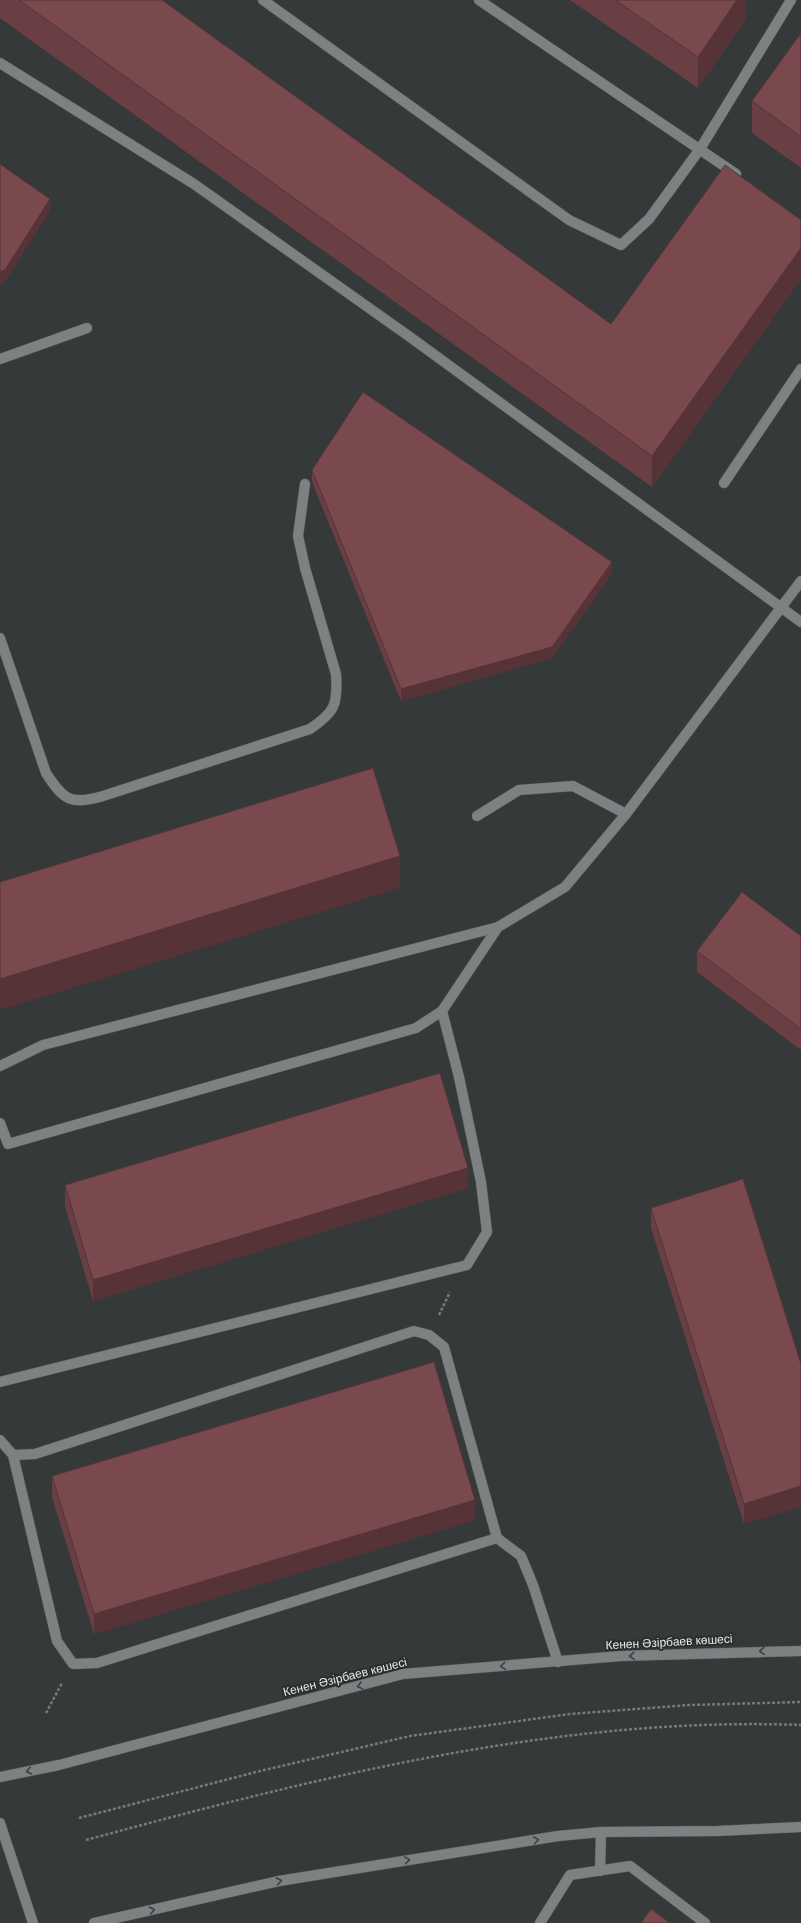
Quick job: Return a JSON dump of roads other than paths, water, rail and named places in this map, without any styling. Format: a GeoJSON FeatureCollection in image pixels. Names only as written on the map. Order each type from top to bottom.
{"type":"FeatureCollection","features":[{"type":"Feature","properties":{"kind":"street"},"geometry":{"type":"LineString","coordinates":[[263,0],[569,220],[621,245],[649,219],[700,149],[791,0]]}},
{"type":"Feature","properties":{"kind":"street"},"geometry":{"type":"LineString","coordinates":[[479,0],[744,180]]}},
{"type":"Feature","properties":{"kind":"street"},"geometry":{"type":"LineString","coordinates":[[0,63],[200,189],[410,337],[801,622]]}},
{"type":"Feature","properties":{"kind":"street"},"geometry":{"type":"LineString","coordinates":[[0,359],[87,328]]}},
{"type":"Feature","properties":{"kind":"street"},"geometry":{"type":"LineString","coordinates":[[724,483],[801,369]]}},
{"type":"Feature","properties":{"kind":"street"},"geometry":{"type":"LineString","coordinates":[[0,638],[46,774],[56,789],[69,800],[86,801],[310,729],[325,719],[334,708],[337,690],[336,674],[304,568],[298,536],[305,484]]}},
{"type":"Feature","properties":{"kind":"street"},"geometry":{"type":"LineString","coordinates":[[0,1066],[43,1045],[498,927],[565,887],[626,814],[801,581]]}},
{"type":"Feature","properties":{"kind":"street"},"geometry":{"type":"LineString","coordinates":[[477,816],[519,790],[573,786],[626,814]]}},
{"type":"Feature","properties":{"kind":"street"},"geometry":{"type":"LineString","coordinates":[[0,1151],[8,1144],[416,1028],[442,1011],[498,927]]}},
{"type":"Feature","properties":{"kind":"street"},"geometry":{"type":"LineString","coordinates":[[0,1382],[467,1265],[487,1232],[481,1182],[442,1011]]}},
{"type":"Feature","properties":{"kind":"street"},"geometry":{"type":"LineString","coordinates":[[0,1123],[8,1144]]}},
{"type":"Feature","properties":{"kind":"street"},"geometry":{"type":"LineString","coordinates":[[13,1455],[35,1454],[414,1331],[428,1335],[444,1347],[497,1538],[521,1556],[533,1585],[558,1662]]}},
{"type":"Feature","properties":{"kind":"street"},"geometry":{"type":"LineString","coordinates":[[0,1440],[13,1455],[57,1641],[73,1664],[97,1663],[497,1538]]}},
{"type":"Feature","properties":{"kind":"street","name":"Кенен Әзірбаев көшесі"},"geometry":{"type":"LineString","coordinates":[[0,1777],[59,1765],[403,1674],[621,1656],[801,1651]]}},
{"type":"Feature","properties":{"kind":"street"},"geometry":{"type":"LineString","coordinates":[[0,1823],[33,1923]]}},
{"type":"Feature","properties":{"kind":"street"},"geometry":{"type":"LineString","coordinates":[[94,1923],[279,1881],[558,1836],[602,1832],[717,1831],[801,1827]]}},
{"type":"Feature","properties":{"kind":"street"},"geometry":{"type":"LineString","coordinates":[[600,1871],[602,1832]]}},
{"type":"Feature","properties":{"kind":"street"},"geometry":{"type":"LineString","coordinates":[[540,1923],[570,1875],[630,1866],[705,1923]]}}]}
